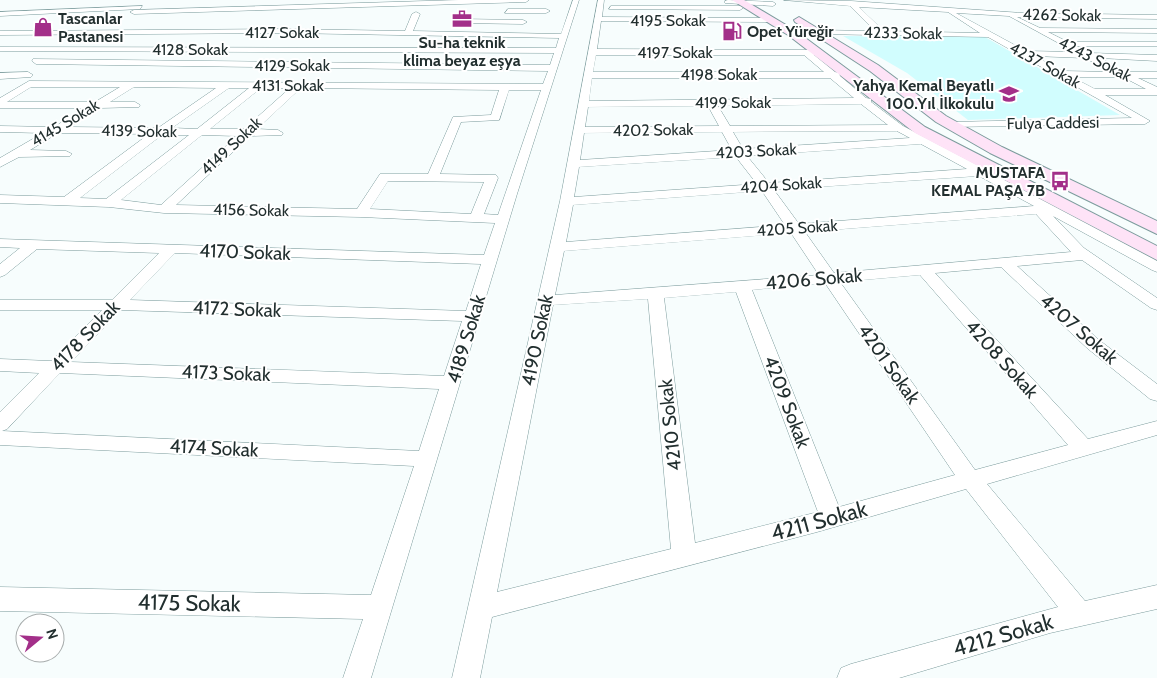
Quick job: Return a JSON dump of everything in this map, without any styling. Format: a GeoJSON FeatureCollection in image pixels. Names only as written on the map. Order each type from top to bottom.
{"type":"FeatureCollection","features":[{"type":"Feature","properties":{"kind":"main road"},"geometry":{"type":"LineString","coordinates":[[775,1],[817,32],[874,68],[950,124],[996,150],[1157,228]]}},
{"type":"Feature","properties":{"kind":"main road"},"geometry":{"type":"LineString","coordinates":[[742,4],[849,75],[931,140],[995,171],[1048,207],[1157,254]]}},
{"type":"Feature","properties":{"kind":"street"},"geometry":{"type":"LineString","coordinates":[[62,61],[114,31],[146,0]]}},
{"type":"Feature","properties":{"kind":"street"},"geometry":{"type":"LineString","coordinates":[[162,31],[203,0]]}},
{"type":"Feature","properties":{"kind":"street"},"geometry":{"type":"LineString","coordinates":[[265,31],[293,0]]}},
{"type":"Feature","properties":{"kind":"street"},"geometry":{"type":"LineString","coordinates":[[0,14],[241,9],[281,13],[328,9],[374,2],[526,0]]}},
{"type":"Feature","properties":{"kind":"street"},"geometry":{"type":"LineString","coordinates":[[539,28],[548,0]]}},
{"type":"Feature","properties":{"kind":"street","name":"4189 Sokak"},"geometry":{"type":"LineString","coordinates":[[357,678],[378,607],[474,316],[490,260],[576,0]]}},
{"type":"Feature","properties":{"kind":"street"},"geometry":{"type":"LineString","coordinates":[[714,0],[742,4]]}},
{"type":"Feature","properties":{"kind":"street"},"geometry":{"type":"LineString","coordinates":[[868,0],[877,5]]}},
{"type":"Feature","properties":{"kind":"street"},"geometry":{"type":"LineString","coordinates":[[912,0],[928,8]]}},
{"type":"Feature","properties":{"kind":"street"},"geometry":{"type":"LineString","coordinates":[[455,34],[459,1]]}},
{"type":"Feature","properties":{"kind":"street","name":"4262 Sokak"},"geometry":{"type":"LineString","coordinates":[[742,4],[775,1],[826,1],[1007,14],[1157,17]]}},
{"type":"Feature","properties":{"kind":"street"},"geometry":{"type":"LineString","coordinates":[[368,16],[374,2]]}},
{"type":"Feature","properties":{"kind":"street"},"geometry":{"type":"LineString","coordinates":[[851,3],[882,33]]}},
{"type":"Feature","properties":{"kind":"street"},"geometry":{"type":"LineString","coordinates":[[965,3],[986,12]]}},
{"type":"Feature","properties":{"kind":"street"},"geometry":{"type":"LineString","coordinates":[[600,9],[645,4],[742,4]]}},
{"type":"Feature","properties":{"kind":"street"},"geometry":{"type":"LineString","coordinates":[[898,7],[912,18]]}},
{"type":"Feature","properties":{"kind":"street"},"geometry":{"type":"LineString","coordinates":[[216,31],[241,9]]}},
{"type":"Feature","properties":{"kind":"street","name":"4195 Sokak"},"geometry":{"type":"LineString","coordinates":[[600,9],[768,20]]}},
{"type":"Feature","properties":{"kind":"street","name":"4190 Sokak"},"geometry":{"type":"LineString","coordinates":[[466,678],[567,201],[588,75],[597,45],[600,9]]}},
{"type":"Feature","properties":{"kind":"street","name":"4237 Sokak"},"geometry":{"type":"LineString","coordinates":[[945,10],[972,25],[993,33],[1023,53],[1145,121]]}},
{"type":"Feature","properties":{"kind":"street"},"geometry":{"type":"LineString","coordinates":[[498,12],[546,11]]}},
{"type":"Feature","properties":{"kind":"street"},"geometry":{"type":"LineString","coordinates":[[0,22],[135,12]]}},
{"type":"Feature","properties":{"kind":"street"},"geometry":{"type":"LineString","coordinates":[[406,14],[420,14],[408,33]]}},
{"type":"Feature","properties":{"kind":"street","name":"4243 Sokak"},"geometry":{"type":"LineString","coordinates":[[1007,14],[1157,91]]}},
{"type":"Feature","properties":{"kind":"street"},"geometry":{"type":"LineString","coordinates":[[1066,16],[1157,58]]}},
{"type":"Feature","properties":{"kind":"street"},"geometry":{"type":"LineString","coordinates":[[1126,16],[1157,30]]}},
{"type":"Feature","properties":{"kind":"street"},"geometry":{"type":"LineString","coordinates":[[458,21],[532,22]]}},
{"type":"Feature","properties":{"kind":"street"},"geometry":{"type":"LineString","coordinates":[[920,23],[934,34]]}},
{"type":"Feature","properties":{"kind":"street"},"geometry":{"type":"LineString","coordinates":[[359,32],[363,24]]}},
{"type":"Feature","properties":{"kind":"street"},"geometry":{"type":"LineString","coordinates":[[1012,26],[1035,29],[1100,31],[1157,30]]}},
{"type":"Feature","properties":{"kind":"street","name":"4127 Sokak"},"geometry":{"type":"LineString","coordinates":[[0,33],[315,29],[455,34],[539,28],[562,43]]}},
{"type":"Feature","properties":{"kind":"street","name":"4233 Sokak"},"geometry":{"type":"LineString","coordinates":[[817,32],[993,33],[1014,39]]}},
{"type":"Feature","properties":{"kind":"street"},"geometry":{"type":"LineString","coordinates":[[1031,39],[1056,40]]}},
{"type":"Feature","properties":{"kind":"street"},"geometry":{"type":"LineString","coordinates":[[785,41],[809,48],[832,75],[899,128],[931,140],[978,172],[1048,207],[1157,267]]}},
{"type":"Feature","properties":{"kind":"street","name":"4128 Sokak"},"geometry":{"type":"LineString","coordinates":[[0,49],[562,43]]}},
{"type":"Feature","properties":{"kind":"street"},"geometry":{"type":"LineString","coordinates":[[1066,44],[1157,44]]}},
{"type":"Feature","properties":{"kind":"street","name":"4197 Sokak"},"geometry":{"type":"LineString","coordinates":[[597,45],[809,48]]}},
{"type":"Feature","properties":{"kind":"street"},"geometry":{"type":"LineString","coordinates":[[1023,53],[1157,58]]}},
{"type":"Feature","properties":{"kind":"street","name":"4129 Sokak"},"geometry":{"type":"LineString","coordinates":[[22,61],[553,68]]}},
{"type":"Feature","properties":{"kind":"street"},"geometry":{"type":"LineString","coordinates":[[58,84],[97,63]]}},
{"type":"Feature","properties":{"kind":"street"},"geometry":{"type":"LineString","coordinates":[[359,86],[375,66]]}},
{"type":"Feature","properties":{"kind":"street"},"geometry":{"type":"LineString","coordinates":[[1061,74],[1157,75]]}},
{"type":"Feature","properties":{"kind":"street","name":"4198 Sokak"},"geometry":{"type":"LineString","coordinates":[[588,75],[849,75]]}},
{"type":"Feature","properties":{"kind":"street","name":"4131 Sokak"},"geometry":{"type":"LineString","coordinates":[[0,76],[58,84],[547,87]]}},
{"type":"Feature","properties":{"kind":"street"},"geometry":{"type":"LineString","coordinates":[[0,103],[29,80]]}},
{"type":"Feature","properties":{"kind":"street","name":"4145 Sokak"},"geometry":{"type":"LineString","coordinates":[[0,163],[131,84]]}},
{"type":"Feature","properties":{"kind":"street"},"geometry":{"type":"LineString","coordinates":[[66,202],[159,132],[227,85]]}},
{"type":"Feature","properties":{"kind":"street"},"geometry":{"type":"LineString","coordinates":[[109,204],[197,132],[259,85]]}},
{"type":"Feature","properties":{"kind":"street","name":"4149 Sokak"},"geometry":{"type":"LineString","coordinates":[[164,209],[299,85]]}},
{"type":"Feature","properties":{"kind":"street"},"geometry":{"type":"LineString","coordinates":[[432,176],[457,119],[495,118],[505,87]]}},
{"type":"Feature","properties":{"kind":"street"},"geometry":{"type":"LineString","coordinates":[[1092,92],[1157,91]]}},
{"type":"Feature","properties":{"kind":"street"},"geometry":{"type":"LineString","coordinates":[[0,92],[15,92]]}},
{"type":"Feature","properties":{"kind":"street","name":"4199 Sokak"},"geometry":{"type":"LineString","coordinates":[[584,104],[883,101]]}},
{"type":"Feature","properties":{"kind":"street"},"geometry":{"type":"LineString","coordinates":[[780,102],[799,128]]}},
{"type":"Feature","properties":{"kind":"street"},"geometry":{"type":"LineString","coordinates":[[0,103],[135,105]]}},
{"type":"Feature","properties":{"kind":"street","name":"4201 Sokak"},"geometry":{"type":"LineString","coordinates":[[712,103],[739,152],[765,186],[970,480],[1080,615]]}},
{"type":"Feature","properties":{"kind":"street","name":"Fulya Caddesi"},"geometry":{"type":"LineString","coordinates":[[950,124],[1157,121]]}},
{"type":"Feature","properties":{"kind":"street","name":"4202 Sokak"},"geometry":{"type":"LineString","coordinates":[[579,130],[899,128]]}},
{"type":"Feature","properties":{"kind":"street","name":"4139 Sokak"},"geometry":{"type":"LineString","coordinates":[[0,130],[54,129],[278,133]]}},
{"type":"Feature","properties":{"kind":"street","name":"4203 Sokak"},"geometry":{"type":"LineString","coordinates":[[573,164],[931,140]]}},
{"type":"Feature","properties":{"kind":"street"},"geometry":{"type":"LineString","coordinates":[[0,153],[66,154]]}},
{"type":"Feature","properties":{"kind":"street","name":"4204 Sokak"},"geometry":{"type":"LineString","coordinates":[[567,201],[995,171]]}},
{"type":"Feature","properties":{"kind":"street"},"geometry":{"type":"LineString","coordinates":[[361,212],[384,177],[492,178],[476,218]]}},
{"type":"Feature","properties":{"kind":"street","name":"4156 Sokak"},"geometry":{"type":"LineString","coordinates":[[0,199],[109,204],[164,209],[361,212],[503,220]]}},
{"type":"Feature","properties":{"kind":"street"},"geometry":{"type":"LineString","coordinates":[[1048,207],[1083,255],[1157,305]]}},
{"type":"Feature","properties":{"kind":"street","name":"4205 Sokak"},"geometry":{"type":"LineString","coordinates":[[557,247],[1048,207]]}},
{"type":"Feature","properties":{"kind":"street","name":"4170 Sokak"},"geometry":{"type":"LineString","coordinates":[[0,243],[490,260]]}},
{"type":"Feature","properties":{"kind":"street"},"geometry":{"type":"LineString","coordinates":[[0,272],[34,244]]}},
{"type":"Feature","properties":{"kind":"street","name":"4178 Sokak"},"geometry":{"type":"LineString","coordinates":[[0,424],[171,249]]}},
{"type":"Feature","properties":{"kind":"street","name":"4206 Sokak"},"geometry":{"type":"LineString","coordinates":[[546,301],[742,286],[1083,255]]}},
{"type":"Feature","properties":{"kind":"street","name":"4207 Sokak"},"geometry":{"type":"LineString","coordinates":[[1004,261],[1093,344],[1157,394]]}},
{"type":"Feature","properties":{"kind":"street","name":"4208 Sokak"},"geometry":{"type":"LineString","coordinates":[[923,269],[984,340],[1083,448]]}},
{"type":"Feature","properties":{"kind":"street","name":"4209 Sokak"},"geometry":{"type":"LineString","coordinates":[[742,286],[832,518]]}},
{"type":"Feature","properties":{"kind":"street","name":"4210 Sokak"},"geometry":{"type":"LineString","coordinates":[[655,293],[684,556]]}},
{"type":"Feature","properties":{"kind":"street","name":"4172 Sokak"},"geometry":{"type":"LineString","coordinates":[[0,306],[116,305],[474,316]]}},
{"type":"Feature","properties":{"kind":"street","name":"4173 Sokak"},"geometry":{"type":"LineString","coordinates":[[0,365],[452,383]]}},
{"type":"Feature","properties":{"kind":"street","name":"4211 Sokak"},"geometry":{"type":"LineString","coordinates":[[480,608],[832,518],[1157,428]]}},
{"type":"Feature","properties":{"kind":"street","name":"4174 Sokak"},"geometry":{"type":"LineString","coordinates":[[0,438],[427,459]]}},
{"type":"Feature","properties":{"kind":"street","name":"4212 Sokak"},"geometry":{"type":"LineString","coordinates":[[851,678],[906,671],[1080,615],[1157,598]]}},
{"type":"Feature","properties":{"kind":"street","name":"4175 Sokak"},"geometry":{"type":"LineString","coordinates":[[0,599],[378,607]]}},
{"type":"Feature","properties":{"kind":"shaded area","name":"Yahya Kemal Beyatlı 100.Yıl İlkokulu"},"geometry":{"type":"Polygon","coordinates":[[[843,36],[985,37],[1120,115],[968,120],[907,73],[843,36]]]}},
{"type":"Feature","properties":{"kind":"place","name":"Su-ha teknik klima beyaz eşya"},"geometry":{"type":"Point","coordinates":[462,19]}},
{"type":"Feature","properties":{"kind":"place","name":"Tascanlar Pastanesi"},"geometry":{"type":"Point","coordinates":[43,27]}},
{"type":"Feature","properties":{"kind":"place","name":"Opet Yüreğir"},"geometry":{"type":"Point","coordinates":[732,31]}},
{"type":"Feature","properties":{"kind":"place","name":"Yahya Kemal Beyatlı 100.Yıl İlkokulu"},"geometry":{"type":"Point","coordinates":[1009,94]}},
{"type":"Feature","properties":{"kind":"place","name":"MUSTAFA KEMAL PAŞA 7B"},"geometry":{"type":"Point","coordinates":[1060,181]}}]}
